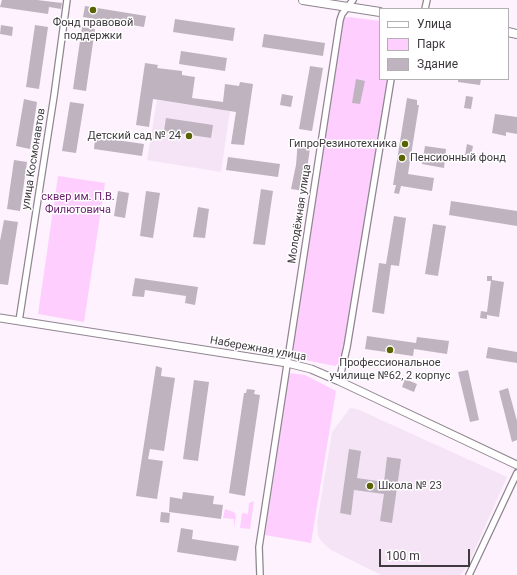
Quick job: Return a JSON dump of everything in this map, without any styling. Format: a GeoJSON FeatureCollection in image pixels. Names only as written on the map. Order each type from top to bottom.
{"type":"FeatureCollection","features":[{"type":"Feature","properties":{"kind":"main road"},"geometry":{"type":"LineString","coordinates":[[303,0],[351,3],[379,12]]}},
{"type":"Feature","properties":{"kind":"street","name":"улица Космонавтов"},"geometry":{"type":"LineString","coordinates":[[19,321],[54,96],[66,0]]}},
{"type":"Feature","properties":{"kind":"street","name":"Молодёжная улица"},"geometry":{"type":"LineString","coordinates":[[260,575],[259,547],[340,20],[351,3]]}},
{"type":"Feature","properties":{"kind":"street"},"geometry":{"type":"LineString","coordinates":[[339,381],[347,347],[391,80]]}},
{"type":"Feature","properties":{"kind":"street","name":"Набережная улица"},"geometry":{"type":"LineString","coordinates":[[0,318],[287,363],[311,369],[517,465]]}},
{"type":"Feature","properties":{"kind":"street"},"geometry":{"type":"LineString","coordinates":[[469,575],[517,473]]}},
{"type":"Feature","properties":{"kind":"shaded area","name":"Детский сад № 24"},"geometry":{"type":"Polygon","coordinates":[[[157,100],[230,111],[221,172],[147,160],[157,100]]]}},
{"type":"Feature","properties":{"kind":"shaded area"},"geometry":{"type":"Polygon","coordinates":[[[350,408],[357,409],[507,477],[467,567],[460,575],[381,575],[331,550],[321,541],[318,535],[317,522],[332,432],[350,408]]]}},
{"type":"Feature","properties":{"kind":"green space"},"geometry":{"type":"Polygon","coordinates":[[[349,17],[379,21],[379,80],[388,80],[342,360],[335,366],[295,358],[291,351],[342,18],[349,17]]]}},
{"type":"Feature","properties":{"kind":"green space","name":"сквер им. П.В. Филютовича"},"geometry":{"type":"Polygon","coordinates":[[[58,176],[105,183],[84,322],[38,314],[58,176]]]}},
{"type":"Feature","properties":{"kind":"green space"},"geometry":{"type":"Polygon","coordinates":[[[289,373],[305,375],[336,391],[311,543],[265,535],[289,373]]]}},
{"type":"Feature","properties":{"kind":"green space"},"geometry":{"type":"Polygon","coordinates":[[[254,501],[250,529],[240,528],[242,513],[248,514],[249,503],[254,501]]]}},
{"type":"Feature","properties":{"kind":"green space"},"geometry":{"type":"Polygon","coordinates":[[[225,509],[234,512],[236,516],[234,528],[234,519],[223,518],[225,509]]]}},
{"type":"Feature","properties":{"kind":"building"},"geometry":{"type":"Polygon","coordinates":[[[2,0],[37,0],[62,3],[61,9],[49,7],[48,14],[0,7],[2,0]]]}},
{"type":"Feature","properties":{"kind":"building"},"geometry":{"type":"Polygon","coordinates":[[[85,6],[146,16],[144,27],[83,17],[85,6]]]}},
{"type":"Feature","properties":{"kind":"building"},"geometry":{"type":"Polygon","coordinates":[[[175,19],[235,28],[233,41],[173,32],[175,19]]]}},
{"type":"Feature","properties":{"kind":"building"},"geometry":{"type":"Polygon","coordinates":[[[1,25],[13,27],[12,36],[0,34],[1,25]]]}},
{"type":"Feature","properties":{"kind":"building"},"geometry":{"type":"Polygon","coordinates":[[[35,25],[48,27],[39,89],[26,87],[35,25]]]}},
{"type":"Feature","properties":{"kind":"building"},"geometry":{"type":"Polygon","coordinates":[[[82,27],[95,29],[86,91],[73,89],[82,27]]]}},
{"type":"Feature","properties":{"kind":"building"},"geometry":{"type":"Polygon","coordinates":[[[264,34],[325,43],[323,56],[262,47],[264,34]]]}},
{"type":"Feature","properties":{"kind":"building"},"geometry":{"type":"Polygon","coordinates":[[[181,51],[227,58],[225,71],[179,64],[181,51]]]}},
{"type":"Feature","properties":{"kind":"building"},"geometry":{"type":"Polygon","coordinates":[[[145,63],[158,65],[157,68],[182,71],[182,75],[195,77],[192,98],[223,102],[225,84],[239,86],[240,82],[253,84],[244,145],[231,144],[236,112],[153,99],[149,127],[136,125],[145,63]]]}},
{"type":"Feature","properties":{"kind":"building"},"geometry":{"type":"Polygon","coordinates":[[[310,66],[323,68],[312,131],[299,129],[310,66]]]}},
{"type":"Feature","properties":{"kind":"building"},"geometry":{"type":"Polygon","coordinates":[[[356,79],[365,81],[360,104],[352,103],[356,79]]]}},
{"type":"Feature","properties":{"kind":"building"},"geometry":{"type":"Polygon","coordinates":[[[458,80],[481,80],[480,85],[458,82],[458,80]]]}},
{"type":"Feature","properties":{"kind":"building"},"geometry":{"type":"Polygon","coordinates":[[[282,94],[293,96],[291,107],[280,105],[282,94]]]}},
{"type":"Feature","properties":{"kind":"building"},"geometry":{"type":"Polygon","coordinates":[[[466,96],[473,97],[471,109],[464,108],[466,96]]]}},
{"type":"Feature","properties":{"kind":"building"},"geometry":{"type":"Polygon","coordinates":[[[407,98],[417,100],[417,105],[419,105],[408,174],[434,178],[432,191],[401,186],[399,194],[394,193],[396,185],[393,185],[407,98]]]}},
{"type":"Feature","properties":{"kind":"building"},"geometry":{"type":"Polygon","coordinates":[[[24,99],[37,102],[30,149],[16,146],[24,99]]]}},
{"type":"Feature","properties":{"kind":"building"},"geometry":{"type":"Polygon","coordinates":[[[70,102],[84,104],[76,153],[62,151],[70,102]]]}},
{"type":"Feature","properties":{"kind":"building"},"geometry":{"type":"Polygon","coordinates":[[[495,114],[517,117],[517,134],[506,132],[506,136],[492,133],[495,114]]]}},
{"type":"Feature","properties":{"kind":"building"},"geometry":{"type":"Polygon","coordinates":[[[166,118],[213,125],[211,138],[164,131],[166,118]]]}},
{"type":"Feature","properties":{"kind":"building"},"geometry":{"type":"Polygon","coordinates":[[[95,137],[144,144],[142,156],[94,149],[95,137]]]}},
{"type":"Feature","properties":{"kind":"building"},"geometry":{"type":"Polygon","coordinates":[[[298,140],[311,141],[304,191],[291,189],[296,165],[298,140]]]}},
{"type":"Feature","properties":{"kind":"building"},"geometry":{"type":"Polygon","coordinates":[[[467,144],[473,146],[471,156],[465,155],[467,144]]]}},
{"type":"Feature","properties":{"kind":"building"},"geometry":{"type":"Polygon","coordinates":[[[425,146],[446,149],[444,168],[422,164],[425,146]]]}},
{"type":"Feature","properties":{"kind":"building"},"geometry":{"type":"Polygon","coordinates":[[[228,157],[280,164],[278,177],[226,170],[228,157]]]}},
{"type":"Feature","properties":{"kind":"building"},"geometry":{"type":"Polygon","coordinates":[[[14,160],[27,162],[20,211],[7,209],[14,160]]]}},
{"type":"Feature","properties":{"kind":"building"},"geometry":{"type":"Polygon","coordinates":[[[261,189],[273,191],[265,245],[253,244],[261,189]]]}},
{"type":"Feature","properties":{"kind":"building"},"geometry":{"type":"Polygon","coordinates":[[[118,191],[129,193],[125,218],[114,216],[118,191]]]}},
{"type":"Feature","properties":{"kind":"building"},"geometry":{"type":"Polygon","coordinates":[[[146,191],[160,193],[153,238],[140,236],[146,191]]]}},
{"type":"Feature","properties":{"kind":"building"},"geometry":{"type":"Polygon","coordinates":[[[451,201],[517,211],[517,226],[449,215],[451,201]]]}},
{"type":"Feature","properties":{"kind":"building"},"geometry":{"type":"Polygon","coordinates":[[[198,207],[209,209],[205,238],[193,237],[198,207]]]}},
{"type":"Feature","properties":{"kind":"building"},"geometry":{"type":"Polygon","coordinates":[[[394,216],[406,218],[399,266],[391,265],[384,314],[372,312],[379,263],[386,264],[394,216]]]}},
{"type":"Feature","properties":{"kind":"building"},"geometry":{"type":"Polygon","coordinates":[[[4,220],[18,222],[8,285],[0,284],[0,241],[4,220]]]}},
{"type":"Feature","properties":{"kind":"building"},"geometry":{"type":"Polygon","coordinates":[[[433,224],[446,226],[438,276],[425,274],[433,224]]]}},
{"type":"Feature","properties":{"kind":"building"},"geometry":{"type":"Polygon","coordinates":[[[487,276],[492,276],[492,280],[504,282],[499,317],[487,315],[487,319],[480,318],[481,311],[487,312],[491,281],[487,281],[487,276]]]}},
{"type":"Feature","properties":{"kind":"building"},"geometry":{"type":"Polygon","coordinates":[[[135,278],[198,287],[195,305],[185,303],[186,296],[145,290],[144,297],[132,296],[135,278]]]}},
{"type":"Feature","properties":{"kind":"building"},"geometry":{"type":"Polygon","coordinates":[[[367,336],[416,343],[417,337],[449,341],[447,354],[414,349],[413,356],[365,349],[367,336]]]}},
{"type":"Feature","properties":{"kind":"building"},"geometry":{"type":"Polygon","coordinates":[[[488,347],[517,352],[517,363],[486,358],[488,347]]]}},
{"type":"Feature","properties":{"kind":"building"},"geometry":{"type":"Polygon","coordinates":[[[156,366],[162,368],[161,376],[175,378],[164,451],[150,449],[148,459],[163,461],[157,499],[136,496],[156,366]]]}},
{"type":"Feature","properties":{"kind":"building"},"geometry":{"type":"Polygon","coordinates":[[[468,370],[479,420],[470,422],[458,372],[468,370]]]}},
{"type":"Feature","properties":{"kind":"building"},"geometry":{"type":"Polygon","coordinates":[[[405,379],[417,384],[414,392],[402,387],[405,379]]]}},
{"type":"Feature","properties":{"kind":"building"},"geometry":{"type":"Polygon","coordinates":[[[194,380],[209,382],[198,461],[183,459],[194,380]]]}},
{"type":"Feature","properties":{"kind":"building"},"geometry":{"type":"Polygon","coordinates":[[[508,388],[517,421],[517,440],[512,442],[499,391],[508,388]]]}},
{"type":"Feature","properties":{"kind":"building"},"geometry":{"type":"Polygon","coordinates":[[[247,389],[255,390],[254,394],[260,395],[245,496],[229,493],[244,393],[246,393],[247,389]]]}},
{"type":"Feature","properties":{"kind":"building","name":"Школа № 23"},"geometry":{"type":"Polygon","coordinates":[[[349,449],[361,451],[357,478],[384,482],[387,457],[401,459],[392,523],[380,521],[384,494],[354,490],[351,515],[340,513],[349,449]]]}},
{"type":"Feature","properties":{"kind":"building"},"geometry":{"type":"Polygon","coordinates":[[[183,492],[214,496],[213,504],[223,505],[221,519],[169,512],[170,497],[182,499],[183,492]]]}},
{"type":"Feature","properties":{"kind":"building"},"geometry":{"type":"Polygon","coordinates":[[[161,512],[170,513],[169,523],[160,522],[161,512]]]}},
{"type":"Feature","properties":{"kind":"building"},"geometry":{"type":"Polygon","coordinates":[[[181,528],[193,530],[192,539],[239,546],[236,561],[177,552],[181,528]]]}},
{"type":"Feature","properties":{"kind":"place","name":"Фонд правовой поддержки"},"geometry":{"type":"Point","coordinates":[93,10]}},
{"type":"Feature","properties":{"kind":"place","name":"Детский сад № 24"},"geometry":{"type":"Point","coordinates":[189,136]}},
{"type":"Feature","properties":{"kind":"place","name":"ГипроРезинотехника"},"geometry":{"type":"Point","coordinates":[405,144]}},
{"type":"Feature","properties":{"kind":"place","name":"Пенсионный фонд"},"geometry":{"type":"Point","coordinates":[402,158]}},
{"type":"Feature","properties":{"kind":"place","name":"Профессиональное училище №62, 2 корпус"},"geometry":{"type":"Point","coordinates":[390,350]}},
{"type":"Feature","properties":{"kind":"place","name":"Школа № 23"},"geometry":{"type":"Point","coordinates":[370,486]}}]}
